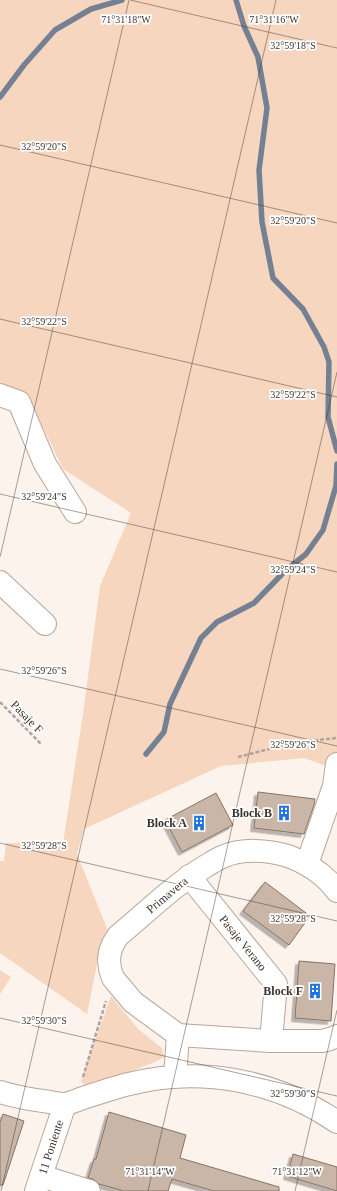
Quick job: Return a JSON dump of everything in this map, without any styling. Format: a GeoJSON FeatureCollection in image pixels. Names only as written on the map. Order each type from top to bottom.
{"type":"FeatureCollection","features":[{"type":"Feature","properties":{"kind":"street"},"geometry":{"type":"LineString","coordinates":[[0,395],[19,402],[45,464],[76,512]]}},
{"type":"Feature","properties":{"kind":"street"},"geometry":{"type":"LineString","coordinates":[[0,582],[45,624]]}},
{"type":"Feature","properties":{"kind":"street"},"geometry":{"type":"LineString","coordinates":[[307,864],[334,786],[337,764]]}},
{"type":"Feature","properties":{"kind":"street","name":"Primavera"},"geometry":{"type":"LineString","coordinates":[[178,1035],[133,1002],[113,978],[109,960],[113,944],[118,936],[189,876],[222,856],[236,853],[266,851],[294,858],[307,864],[325,878],[337,891]]}},
{"type":"Feature","properties":{"kind":"street","name":"Pasaje Verano"},"geometry":{"type":"LineString","coordinates":[[189,876],[276,984],[271,1041]]}},
{"type":"Feature","properties":{"kind":"street"},"geometry":{"type":"LineString","coordinates":[[175,1077],[178,1035],[271,1041],[322,1041],[337,1036]]}},
{"type":"Feature","properties":{"kind":"street"},"geometry":{"type":"LineString","coordinates":[[0,1092],[34,1100],[65,1104],[128,1084],[152,1079],[201,1076],[252,1083],[277,1090],[301,1100],[323,1112],[337,1122]]}},
{"type":"Feature","properties":{"kind":"street","name":"11 Poniente"},"geometry":{"type":"LineString","coordinates":[[39,1184],[65,1104]]}},
{"type":"Feature","properties":{"kind":"street"},"geometry":{"type":"LineString","coordinates":[[39,1184],[89,1191]]}},
{"type":"Feature","properties":{"kind":"path","name":"Pasaje F"},"geometry":{"type":"LineString","coordinates":[[0,702],[41,744]]}},
{"type":"Feature","properties":{"kind":"path"},"geometry":{"type":"LineString","coordinates":[[238,757],[297,742],[337,738]]}},
{"type":"Feature","properties":{"kind":"path"},"geometry":{"type":"LineString","coordinates":[[82,1080],[113,978]]}},
{"type":"Feature","properties":{"kind":"shaded area"},"geometry":{"type":"Polygon","coordinates":[[[0,0],[337,0],[337,770],[304,758],[221,766],[84,829],[77,854],[108,931],[99,954],[87,1014],[0,953],[0,861],[4,861],[6,843],[63,843],[83,714],[100,586],[131,513],[63,469],[28,396],[0,383],[0,0]]]}},
{"type":"Feature","properties":{"kind":"shaded area"},"geometry":{"type":"Polygon","coordinates":[[[0,970],[11,977],[0,994],[0,970]]]}},
{"type":"Feature","properties":{"kind":"shaded area"},"geometry":{"type":"Polygon","coordinates":[[[111,996],[138,1029],[162,1048],[164,1057],[155,1062],[87,1088],[81,1081],[111,996]]]}},
{"type":"Feature","properties":{"kind":"building","name":"Block B"},"geometry":{"type":"Polygon","coordinates":[[[258,792],[315,799],[304,834],[254,828],[258,792]]]}},
{"type":"Feature","properties":{"kind":"building","name":"Block A"},"geometry":{"type":"Polygon","coordinates":[[[216,793],[233,825],[182,852],[165,820],[216,793]]]}},
{"type":"Feature","properties":{"kind":"building"},"geometry":{"type":"Polygon","coordinates":[[[265,882],[310,916],[289,945],[243,911],[265,882]]]}},
{"type":"Feature","properties":{"kind":"building","name":"Block F"},"geometry":{"type":"Polygon","coordinates":[[[299,961],[335,964],[331,1021],[295,1018],[299,961]]]}},
{"type":"Feature","properties":{"kind":"building"},"geometry":{"type":"Polygon","coordinates":[[[109,1112],[186,1135],[180,1158],[279,1187],[279,1191],[214,1191],[172,1179],[168,1191],[124,1191],[99,1184],[93,1179],[88,1178],[94,1159],[96,1159],[109,1112]]]}},
{"type":"Feature","properties":{"kind":"building"},"geometry":{"type":"Polygon","coordinates":[[[3,1114],[24,1121],[3,1185],[0,1185],[0,1122],[3,1114]]]}},
{"type":"Feature","properties":{"kind":"building"},"geometry":{"type":"Polygon","coordinates":[[[293,1154],[337,1167],[337,1191],[287,1176],[293,1154]]]}},
{"type":"Feature","properties":{"kind":"waterway"},"geometry":{"type":"LineString","coordinates":[[0,97],[24,65],[55,30],[91,9],[122,0]]}},
{"type":"Feature","properties":{"kind":"waterway"},"geometry":{"type":"LineString","coordinates":[[236,0],[244,26],[258,57],[267,108],[259,170],[262,222],[273,278],[303,309],[324,347],[329,362],[328,417],[337,451]]}},
{"type":"Feature","properties":{"kind":"waterway"},"geometry":{"type":"LineString","coordinates":[[146,754],[164,732],[170,704],[201,638],[217,622],[254,603],[285,571],[306,554],[323,530],[336,486],[337,464]]}},
{"type":"Feature","properties":{"kind":"place","name":"Block B"},"geometry":{"type":"Point","coordinates":[284,813]}},
{"type":"Feature","properties":{"kind":"place","name":"Block A"},"geometry":{"type":"Point","coordinates":[199,823]}},
{"type":"Feature","properties":{"kind":"place","name":"Block F"},"geometry":{"type":"Point","coordinates":[315,991]}}]}
